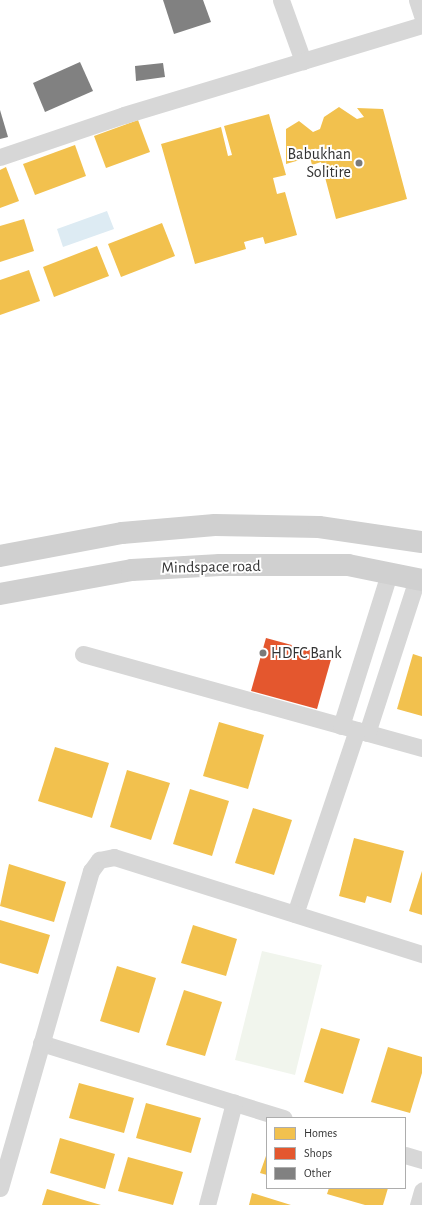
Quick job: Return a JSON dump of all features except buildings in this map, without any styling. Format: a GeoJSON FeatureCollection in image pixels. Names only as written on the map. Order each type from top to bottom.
{"type":"FeatureCollection","features":[{"type":"Feature","properties":{"kind":"main road"},"geometry":{"type":"LineString","coordinates":[[0,556],[122,533],[216,525],[319,527],[422,542]]}},
{"type":"Feature","properties":{"kind":"main road","name":"Mindspace road"},"geometry":{"type":"LineString","coordinates":[[0,594],[132,570],[220,565],[348,565],[420,580]]}},
{"type":"Feature","properties":{"kind":"street"},"geometry":{"type":"LineString","coordinates":[[281,0],[303,61]]}},
{"type":"Feature","properties":{"kind":"street"},"geometry":{"type":"LineString","coordinates":[[418,0],[422,15]]}},
{"type":"Feature","properties":{"kind":"street"},"geometry":{"type":"LineString","coordinates":[[0,157],[422,25]]}},
{"type":"Feature","properties":{"kind":"street"},"geometry":{"type":"LineString","coordinates":[[341,726],[389,574]]}},
{"type":"Feature","properties":{"kind":"street"},"geometry":{"type":"LineString","coordinates":[[295,914],[362,731],[420,580]]}},
{"type":"Feature","properties":{"kind":"street"},"geometry":{"type":"LineString","coordinates":[[83,654],[422,748]]}},
{"type":"Feature","properties":{"kind":"street"},"geometry":{"type":"LineString","coordinates":[[0,1188],[91,871],[99,860],[114,857],[422,954]]}},
{"type":"Feature","properties":{"kind":"street"},"geometry":{"type":"LineString","coordinates":[[41,1043],[281,1117]]}},
{"type":"Feature","properties":{"kind":"street"},"geometry":{"type":"LineString","coordinates":[[207,1205],[234,1102]]}},
{"type":"Feature","properties":{"kind":"street"},"geometry":{"type":"LineString","coordinates":[[406,1155],[422,1160]]}},
{"type":"Feature","properties":{"kind":"street"},"geometry":{"type":"LineString","coordinates":[[418,1205],[422,1191]]}},
{"type":"Feature","properties":{"kind":"shaded area"},"geometry":{"type":"Polygon","coordinates":[[[107,211],[114,229],[63,247],[57,229],[107,211]]]}},
{"type":"Feature","properties":{"kind":"shaded area"},"geometry":{"type":"Polygon","coordinates":[[[262,951],[322,965],[295,1075],[235,1060],[262,951]]]}},
{"type":"Feature","properties":{"kind":"place","name":"Babukhan Solitire"},"geometry":{"type":"Point","coordinates":[359,163]}},
{"type":"Feature","properties":{"kind":"place","name":"HDFC Bank"},"geometry":{"type":"Point","coordinates":[263,653]}}]}
